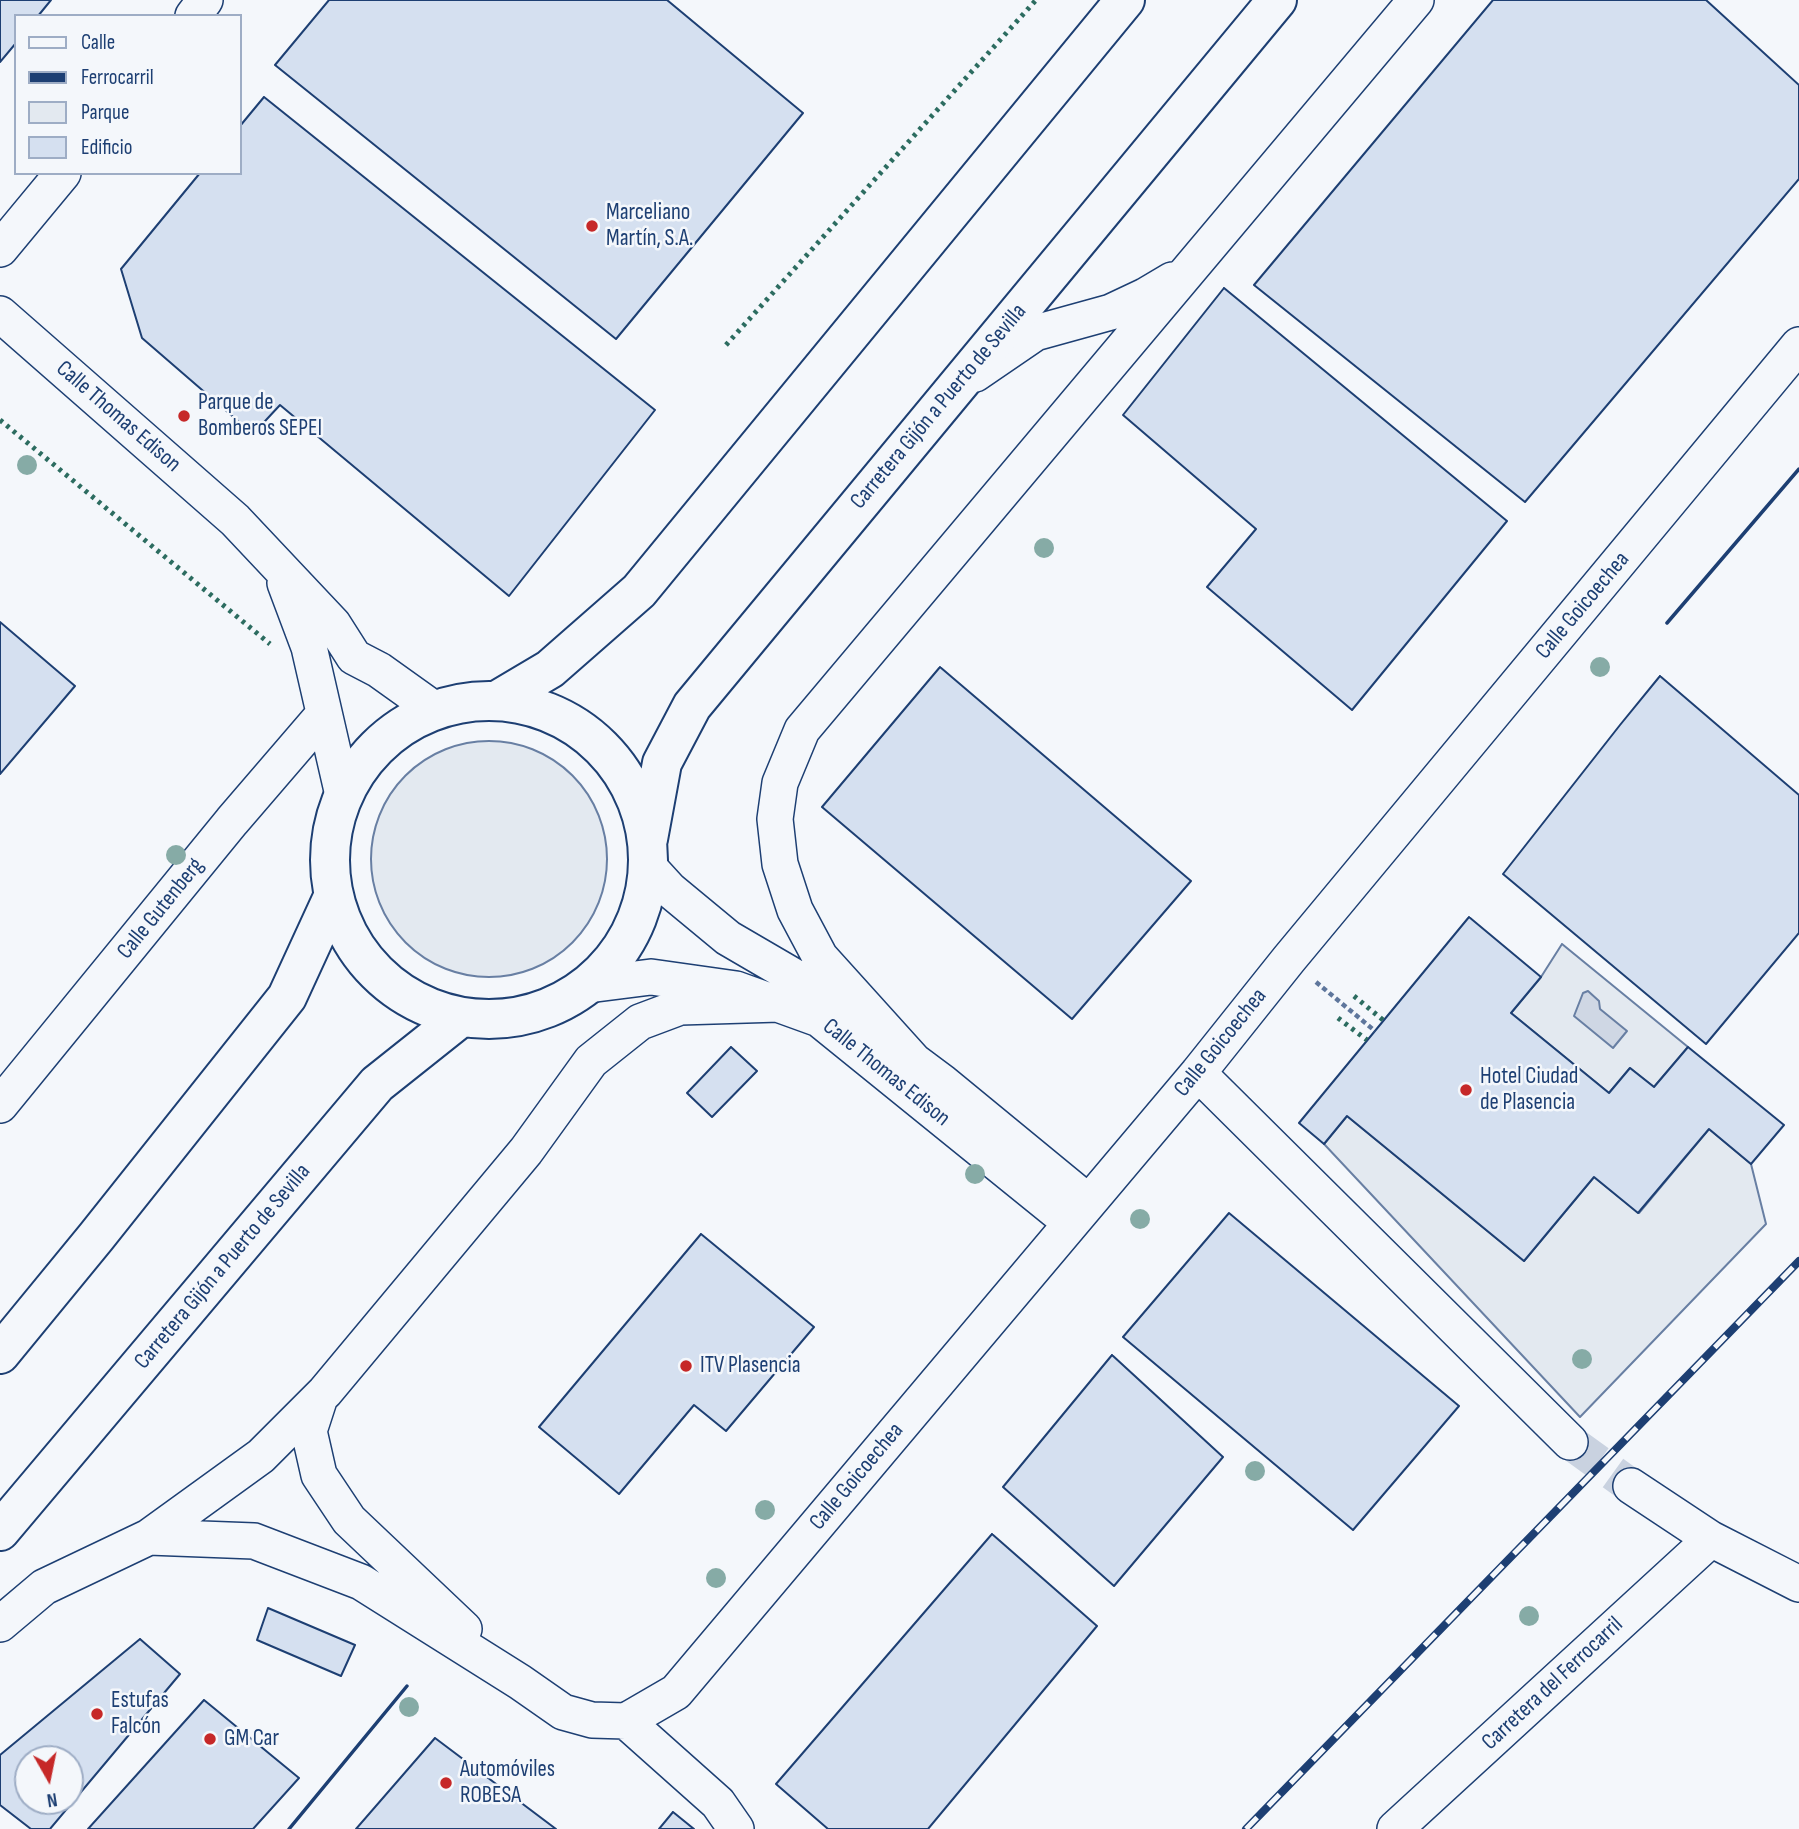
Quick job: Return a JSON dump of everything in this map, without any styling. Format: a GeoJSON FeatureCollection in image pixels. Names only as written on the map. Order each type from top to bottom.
{"type":"FeatureCollection","features":[{"type":"Feature","properties":{"kind":"highway"},"geometry":{"type":"LineString","coordinates":[[496,701],[550,668],[639,591],[1125,0]]}},
{"type":"Feature","properties":{"kind":"highway","name":"Carretera Gijón a Puerto de Sevilla"},"geometry":{"type":"LineString","coordinates":[[333,897],[350,940],[379,976],[416,1003],[460,1018],[506,1019],[550,1008],[589,985],[620,952],[641,911],[662,763],[692,706],[1277,0]]}},
{"type":"Feature","properties":{"kind":"highway"},"geometry":{"type":"LineString","coordinates":[[0,1354],[287,997],[333,897],[330,845],[343,795],[365,759],[397,730],[435,710],[465,703],[496,701],[551,713],[597,742],[631,786],[648,853]]}},
{"type":"Feature","properties":{"kind":"highway","name":"Carretera Gijón a Puerto de Sevilla"},"geometry":{"type":"LineString","coordinates":[[0,1531],[377,1084],[460,1018]]}},
{"type":"Feature","properties":{"kind":"street"},"geometry":{"type":"LineString","coordinates":[[194,14],[205,0]]}},
{"type":"Feature","properties":{"kind":"street"},"geometry":{"type":"LineString","coordinates":[[913,1060],[820,957],[794,910],[780,864],[775,819],[780,783],[803,730],[1416,0]]}},
{"type":"Feature","properties":{"kind":"street"},"geometry":{"type":"LineString","coordinates":[[0,249],[61,175]]}},
{"type":"Feature","properties":{"kind":"street"},"geometry":{"type":"LineString","coordinates":[[957,386],[1035,333],[1111,312],[1145,296],[1191,268]]}},
{"type":"Feature","properties":{"kind":"street","name":"Calle Thomas Edison"},"geometry":{"type":"LineString","coordinates":[[0,314],[235,520],[333,624],[354,657],[379,670],[435,710]]}},
{"type":"Feature","properties":{"kind":"street","name":"Calle Goicoechea"},"geometry":{"type":"LineString","coordinates":[[626,1721],[676,1692],[1198,1073],[1289,959],[1799,345]]}},
{"type":"Feature","properties":{"kind":"street","name":"Calle Thomas Edison"},"geometry":{"type":"LineString","coordinates":[[235,520],[283,578],[309,648],[343,795]]}},
{"type":"Feature","properties":{"kind":"street","name":"Calle Gutenberg"},"geometry":{"type":"LineString","coordinates":[[0,1105],[232,821],[324,714]]}},
{"type":"Feature","properties":{"kind":"street","name":"Calle Thomas Edison"},"geometry":{"type":"LineString","coordinates":[[648,853],[670,890],[729,939],[824,994],[963,1099],[1079,1213]]}},
{"type":"Feature","properties":{"kind":"street","name":"Calle Thomas Edison"},"geometry":{"type":"LineString","coordinates":[[589,985],[651,977],[736,989],[820,1019],[1079,1213]]}},
{"type":"Feature","properties":{"kind":"street"},"geometry":{"type":"LineString","coordinates":[[0,1624],[44,1587],[149,1537],[261,1456],[320,1397],[526,1151],[591,1061],[640,1022],[681,1007],[779,1004]]}},
{"type":"Feature","properties":{"kind":"street"},"geometry":{"type":"LineString","coordinates":[[1198,1073],[1570,1442]]}},
{"type":"Feature","properties":{"kind":"street"},"geometry":{"type":"LineString","coordinates":[[320,1397],[309,1431],[319,1475],[349,1520],[520,1682]]}},
{"type":"Feature","properties":{"kind":"street"},"geometry":{"type":"LineString","coordinates":[[1631,1486],[1711,1539],[1799,1584]]}},
{"type":"Feature","properties":{"kind":"street"},"geometry":{"type":"LineString","coordinates":[[149,1537],[254,1541],[361,1582],[563,1712],[592,1720],[626,1721],[718,1804],[736,1829]]}},
{"type":"Feature","properties":{"kind":"street","name":"Carretera del Ferrocarril"},"geometry":{"type":"LineString","coordinates":[[1395,1829],[1711,1539]]}},
{"type":"Feature","properties":{"kind":"path"},"geometry":{"type":"LineString","coordinates":[[1289,959],[1375,1031]]}},
{"type":"Feature","properties":{"kind":"green space"},"geometry":{"type":"Polygon","coordinates":[[[477,741],[501,741],[545,755],[573,775],[598,814],[605,836],[605,882],[598,904],[573,943],[545,963],[523,972],[501,977],[477,977],[433,963],[405,943],[385,915],[376,893],[371,871],[371,847],[385,803],[405,775],[433,755],[455,746],[477,741]]]}},
{"type":"Feature","properties":{"kind":"green space"},"geometry":{"type":"Polygon","coordinates":[[[1562,944],[1688,1047],[1654,1087],[1630,1068],[1609,1093],[1511,1013],[1541,977],[1562,944]]]}},
{"type":"Feature","properties":{"kind":"green space"},"geometry":{"type":"Polygon","coordinates":[[[1347,1116],[1524,1261],[1594,1177],[1639,1213],[1709,1129],[1751,1164],[1766,1224],[1580,1417],[1324,1144],[1347,1116]]]}},
{"type":"Feature","properties":{"kind":"shaded area"},"geometry":{"type":"Polygon","coordinates":[[[1588,991],[1599,1001],[1600,1009],[1627,1031],[1613,1048],[1574,1016],[1583,993],[1588,991]]]}},
{"type":"Feature","properties":{"kind":"building"},"geometry":{"type":"Polygon","coordinates":[[[0,0],[51,0],[40,14],[14,14],[14,45],[0,62],[0,0]]]}},
{"type":"Feature","properties":{"kind":"building","name":"Marceliano Martín, S.A."},"geometry":{"type":"Polygon","coordinates":[[[329,0],[667,0],[803,113],[616,339],[275,65],[329,0]]]}},
{"type":"Feature","properties":{"kind":"building"},"geometry":{"type":"Polygon","coordinates":[[[1493,0],[1706,0],[1799,85],[1799,179],[1525,502],[1254,285],[1493,0]]]}},
{"type":"Feature","properties":{"kind":"building"},"geometry":{"type":"Polygon","coordinates":[[[264,97],[655,410],[509,596],[280,405],[253,434],[142,338],[121,269],[198,175],[242,175],[242,124],[264,97]]]}},
{"type":"Feature","properties":{"kind":"building"},"geometry":{"type":"Polygon","coordinates":[[[1224,288],[1507,521],[1352,710],[1207,587],[1256,529],[1123,415],[1224,288]]]}},
{"type":"Feature","properties":{"kind":"building"},"geometry":{"type":"Polygon","coordinates":[[[0,622],[75,686],[0,774],[0,622]]]}},
{"type":"Feature","properties":{"kind":"building"},"geometry":{"type":"Polygon","coordinates":[[[940,667],[1191,881],[1072,1019],[822,807],[940,667]]]}},
{"type":"Feature","properties":{"kind":"building"},"geometry":{"type":"Polygon","coordinates":[[[1660,676],[1799,795],[1799,933],[1706,1044],[1503,874],[1660,676]]]}},
{"type":"Feature","properties":{"kind":"building","name":"Hotel Ciudad de Plasencia"},"geometry":{"type":"Polygon","coordinates":[[[1469,917],[1541,977],[1511,1013],[1609,1093],[1630,1068],[1654,1087],[1688,1047],[1784,1125],[1751,1164],[1709,1129],[1638,1213],[1594,1177],[1524,1261],[1347,1116],[1324,1144],[1299,1123],[1469,917]]]}},
{"type":"Feature","properties":{"kind":"building"},"geometry":{"type":"Polygon","coordinates":[[[731,1047],[757,1071],[712,1117],[687,1093],[731,1047]]]}},
{"type":"Feature","properties":{"kind":"building"},"geometry":{"type":"Polygon","coordinates":[[[1229,1213],[1459,1406],[1353,1530],[1123,1337],[1229,1213]]]}},
{"type":"Feature","properties":{"kind":"building","name":"ITV Plasencia"},"geometry":{"type":"Polygon","coordinates":[[[701,1234],[814,1327],[726,1431],[694,1405],[619,1494],[539,1427],[701,1234]]]}},
{"type":"Feature","properties":{"kind":"building"},"geometry":{"type":"Polygon","coordinates":[[[1112,1355],[1223,1457],[1114,1586],[1003,1487],[1112,1355]]]}},
{"type":"Feature","properties":{"kind":"building"},"geometry":{"type":"Polygon","coordinates":[[[992,1534],[1097,1626],[928,1829],[828,1829],[776,1784],[992,1534]]]}},
{"type":"Feature","properties":{"kind":"building"},"geometry":{"type":"Polygon","coordinates":[[[268,1608],[355,1645],[341,1676],[257,1640],[268,1608]]]}},
{"type":"Feature","properties":{"kind":"building","name":"Estufas Falcón"},"geometry":{"type":"Polygon","coordinates":[[[140,1639],[180,1674],[84,1788],[84,1745],[14,1745],[14,1815],[62,1815],[50,1829],[31,1829],[0,1805],[0,1755],[140,1639]]]}},
{"type":"Feature","properties":{"kind":"building","name":"GM Car"},"geometry":{"type":"Polygon","coordinates":[[[204,1700],[299,1778],[253,1829],[88,1829],[204,1700]]]}},
{"type":"Feature","properties":{"kind":"building","name":"Automóviles ROBESA"},"geometry":{"type":"Polygon","coordinates":[[[435,1738],[556,1829],[356,1829],[435,1738]]]}},
{"type":"Feature","properties":{"kind":"building"},"geometry":{"type":"Polygon","coordinates":[[[673,1812],[694,1829],[659,1829],[673,1812]]]}},
{"type":"Feature","properties":{"kind":"tunnel"},"geometry":{"type":"LineString","coordinates":[[1570,1442],[1631,1486]]}},
{"type":"Feature","properties":{"kind":"railway"},"geometry":{"type":"LineString","coordinates":[[1246,1829],[1799,1261]]}},
{"type":"Feature","properties":{"kind":"hedge"},"geometry":{"type":"LineString","coordinates":[[726,345],[1036,0]]}},
{"type":"Feature","properties":{"kind":"hedge"},"geometry":{"type":"LineString","coordinates":[[0,420],[270,644]]}},
{"type":"Feature","properties":{"kind":"hedge"},"geometry":{"type":"LineString","coordinates":[[1354,996],[1383,1020]]}},
{"type":"Feature","properties":{"kind":"hedge"},"geometry":{"type":"LineString","coordinates":[[1338,1018],[1367,1040]]}},
{"type":"Feature","properties":{"kind":"wall"},"geometry":{"type":"LineString","coordinates":[[1667,623],[1799,469]]}},
{"type":"Feature","properties":{"kind":"wall"},"geometry":{"type":"LineString","coordinates":[[289,1829],[407,1686]]}},
{"type":"Feature","properties":{"kind":"place","name":"Marceliano Martín, S.A."},"geometry":{"type":"Point","coordinates":[592,226]}},
{"type":"Feature","properties":{"kind":"place","name":"Parque de Bomberos SEPEI"},"geometry":{"type":"Point","coordinates":[184,416]}},
{"type":"Feature","properties":{"kind":"place","name":"Hotel Ciudad de Plasencia"},"geometry":{"type":"Point","coordinates":[1466,1090]}},
{"type":"Feature","properties":{"kind":"place","name":"ITV Plasencia"},"geometry":{"type":"Point","coordinates":[686,1366]}},
{"type":"Feature","properties":{"kind":"place","name":"Estufas Falcón"},"geometry":{"type":"Point","coordinates":[97,1714]}},
{"type":"Feature","properties":{"kind":"place","name":"GM Car"},"geometry":{"type":"Point","coordinates":[210,1739]}},
{"type":"Feature","properties":{"kind":"place","name":"Automóviles ROBESA"},"geometry":{"type":"Point","coordinates":[446,1783]}}]}
